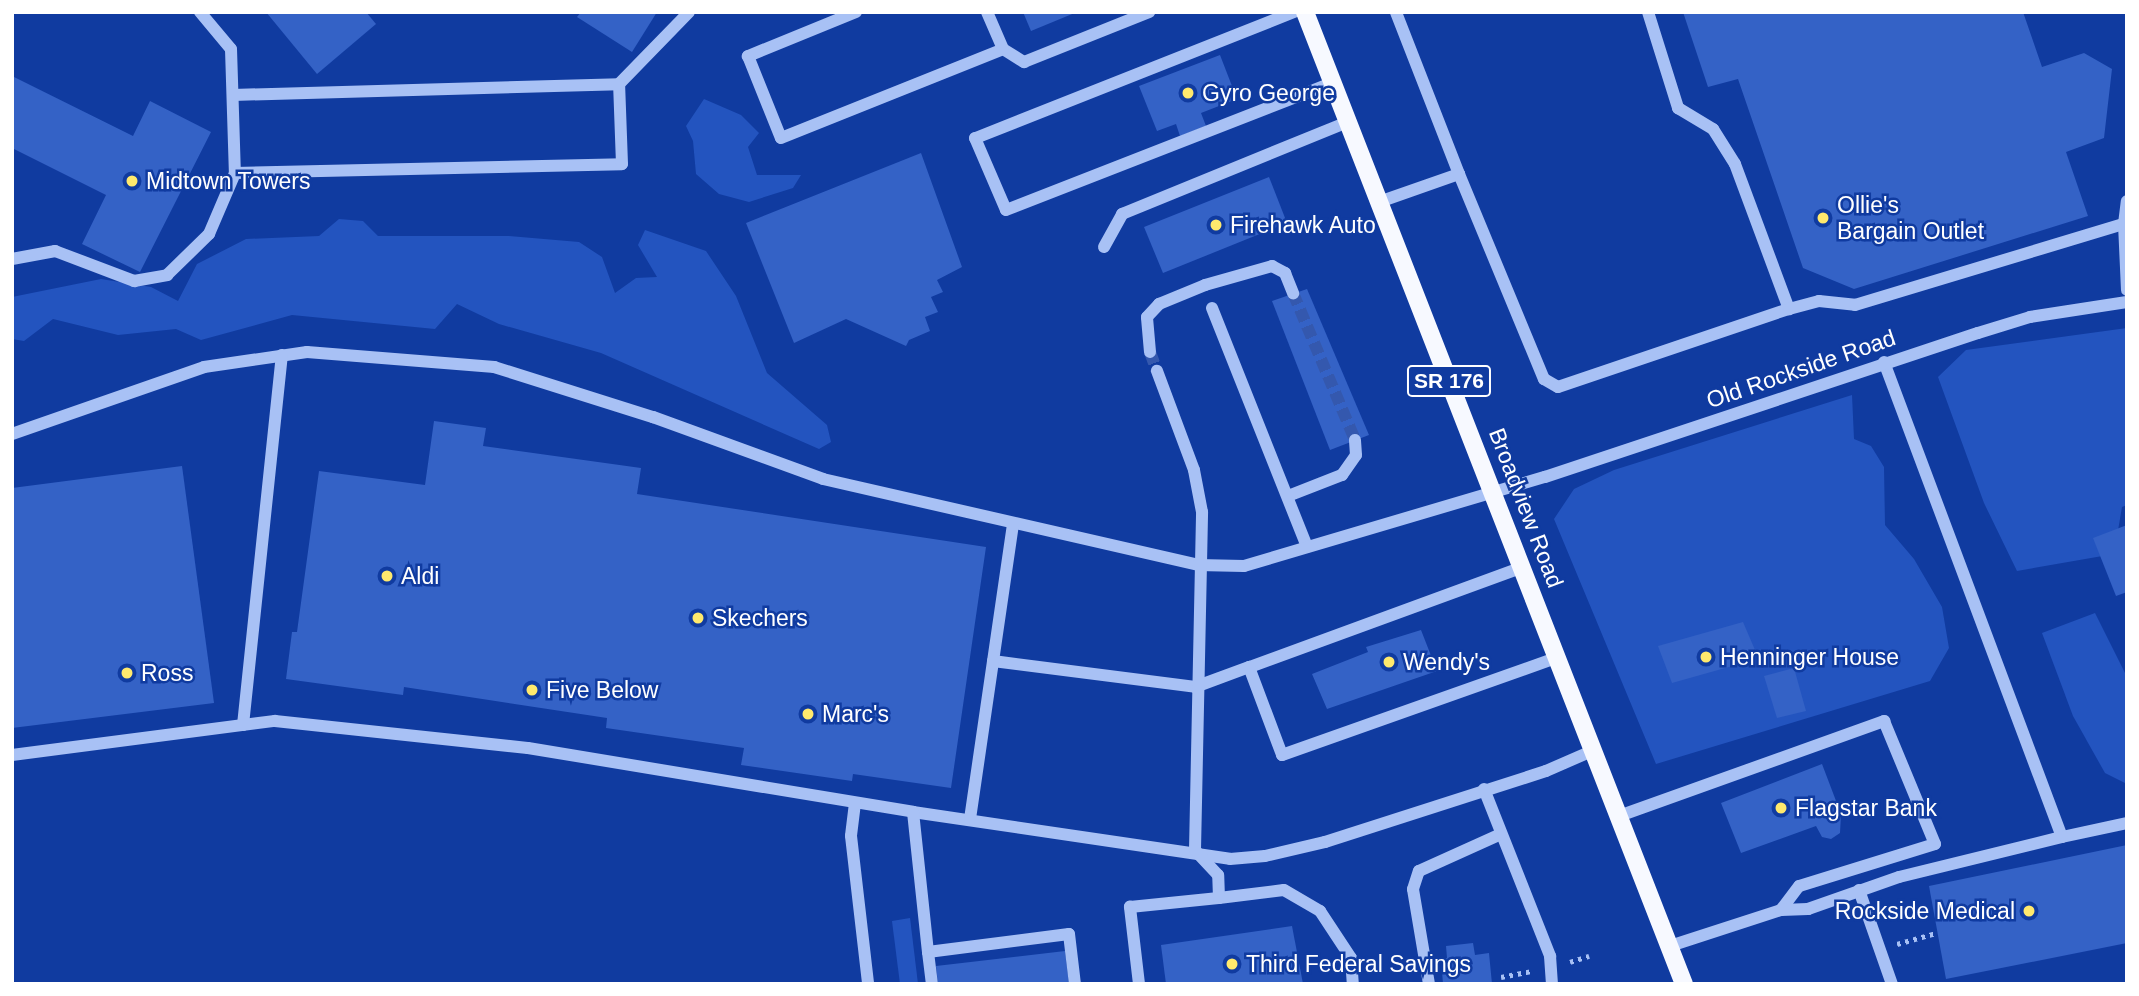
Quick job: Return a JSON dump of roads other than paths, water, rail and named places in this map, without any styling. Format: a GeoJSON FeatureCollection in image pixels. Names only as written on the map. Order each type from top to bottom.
{"type":"FeatureCollection","features":[{"type":"Feature","properties":{"kind":"main road","name":"Broadview Road"},"geometry":{"type":"LineString","coordinates":[[1305,12],[1684,984]]}},
{"type":"Feature","properties":{"kind":"street"},"geometry":{"type":"LineString","coordinates":[[12,259],[55,251],[134,281],[167,275],[209,234],[235,173],[233,95],[231,49],[200,12]]}},
{"type":"Feature","properties":{"kind":"street"},"geometry":{"type":"LineString","coordinates":[[233,95],[620,84],[690,12]]}},
{"type":"Feature","properties":{"kind":"street"},"geometry":{"type":"LineString","coordinates":[[856,12],[748,56],[781,138],[1003,49]]}},
{"type":"Feature","properties":{"kind":"street"},"geometry":{"type":"LineString","coordinates":[[987,12],[1003,49],[1024,62],[1149,12]]}},
{"type":"Feature","properties":{"kind":"street"},"geometry":{"type":"LineString","coordinates":[[1294,12],[975,138],[1006,210],[1332,83]]}},
{"type":"Feature","properties":{"kind":"street"},"geometry":{"type":"LineString","coordinates":[[1396,12],[1459,174],[1544,379],[1558,387],[1789,309],[1819,301],[1855,305],[2124,224]]}},
{"type":"Feature","properties":{"kind":"street"},"geometry":{"type":"LineString","coordinates":[[1648,12],[1678,108],[1713,129],[1735,164],[1789,309]]}},
{"type":"Feature","properties":{"kind":"street"},"geometry":{"type":"LineString","coordinates":[[235,173],[622,164],[620,84]]}},
{"type":"Feature","properties":{"kind":"street"},"geometry":{"type":"LineString","coordinates":[[1104,247],[1122,214],[1347,122]]}},
{"type":"Feature","properties":{"kind":"street"},"geometry":{"type":"LineString","coordinates":[[1379,202],[1459,174]]}},
{"type":"Feature","properties":{"kind":"street"},"geometry":{"type":"LineString","coordinates":[[2127,201],[2124,224],[2127,290]]}},
{"type":"Feature","properties":{"kind":"street"},"geometry":{"type":"LineString","coordinates":[[1150,352],[1147,317],[1158,304],[1205,285],[1272,266],[1285,273],[1293,293]]}},
{"type":"Feature","properties":{"kind":"street","name":"Old Rockside Road"},"geometry":{"type":"LineString","coordinates":[[12,434],[204,367],[282,355],[307,352],[494,367],[653,417],[823,479],[1198,565],[1244,566],[1492,490],[1545,478],[1884,362],[2030,317],[2127,302]]}},
{"type":"Feature","properties":{"kind":"street"},"geometry":{"type":"LineString","coordinates":[[1212,309],[1307,547]]}},
{"type":"Feature","properties":{"kind":"street"},"geometry":{"type":"LineString","coordinates":[[243,725],[282,355]]}},
{"type":"Feature","properties":{"kind":"street"},"geometry":{"type":"LineString","coordinates":[[1884,362],[2062,837]]}},
{"type":"Feature","properties":{"kind":"street"},"geometry":{"type":"LineString","coordinates":[[1157,371],[1194,470],[1202,512],[1195,687],[1195,850],[1218,875],[1219,898]]}},
{"type":"Feature","properties":{"kind":"street"},"geometry":{"type":"LineString","coordinates":[[1288,496],[1342,475],[1356,455],[1355,440]]}},
{"type":"Feature","properties":{"kind":"street"},"geometry":{"type":"LineString","coordinates":[[970,818],[1013,523]]}},
{"type":"Feature","properties":{"kind":"street"},"geometry":{"type":"LineString","coordinates":[[993,662],[1195,687],[1523,567]]}},
{"type":"Feature","properties":{"kind":"street"},"geometry":{"type":"LineString","coordinates":[[1249,667],[1282,755],[1558,657]]}},
{"type":"Feature","properties":{"kind":"street"},"geometry":{"type":"LineString","coordinates":[[12,755],[275,721],[517,746],[913,812],[1195,850],[1230,859],[1265,856],[1325,842],[1546,771],[1594,750]]}},
{"type":"Feature","properties":{"kind":"street"},"geometry":{"type":"LineString","coordinates":[[1619,816],[1884,721],[1935,844],[1799,887],[1781,910]]}},
{"type":"Feature","properties":{"kind":"street"},"geometry":{"type":"LineString","coordinates":[[1484,789],[1550,956],[1552,984]]}},
{"type":"Feature","properties":{"kind":"street"},"geometry":{"type":"LineString","coordinates":[[855,803],[850,836],[868,984]]}},
{"type":"Feature","properties":{"kind":"street"},"geometry":{"type":"LineString","coordinates":[[913,812],[932,984]]}},
{"type":"Feature","properties":{"kind":"street"},"geometry":{"type":"LineString","coordinates":[[1670,946],[1781,910],[1808,909],[1899,877],[2127,823]]}},
{"type":"Feature","properties":{"kind":"street"},"geometry":{"type":"LineString","coordinates":[[1429,984],[1413,889],[1419,871],[1502,834]]}},
{"type":"Feature","properties":{"kind":"street"},"geometry":{"type":"LineString","coordinates":[[1139,984],[1130,907],[1283,890],[1320,911],[1351,958],[1353,984]]}},
{"type":"Feature","properties":{"kind":"street"},"geometry":{"type":"LineString","coordinates":[[1859,890],[1892,984]]}},
{"type":"Feature","properties":{"kind":"street"},"geometry":{"type":"LineString","coordinates":[[929,951],[1069,934],[1075,984]]}},
{"type":"Feature","properties":{"kind":"tunnel"},"geometry":{"type":"LineString","coordinates":[[1293,293],[1355,440]]}},
{"type":"Feature","properties":{"kind":"tunnel"},"geometry":{"type":"LineString","coordinates":[[1150,352],[1157,371]]}},
{"type":"Feature","properties":{"kind":"place","name":"Gyro George"},"geometry":{"type":"Point","coordinates":[1188,93]}},
{"type":"Feature","properties":{"kind":"place","name":"Midtown Towers"},"geometry":{"type":"Point","coordinates":[132,181]}},
{"type":"Feature","properties":{"kind":"place","name":"Ollie's Bargain Outlet"},"geometry":{"type":"Point","coordinates":[1823,218]}},
{"type":"Feature","properties":{"kind":"place","name":"Firehawk Auto"},"geometry":{"type":"Point","coordinates":[1216,225]}},
{"type":"Feature","properties":{"kind":"place","name":"Aldi"},"geometry":{"type":"Point","coordinates":[387,576]}},
{"type":"Feature","properties":{"kind":"place","name":"Skechers"},"geometry":{"type":"Point","coordinates":[698,618]}},
{"type":"Feature","properties":{"kind":"place","name":"Henninger House"},"geometry":{"type":"Point","coordinates":[1706,657]}},
{"type":"Feature","properties":{"kind":"place","name":"Wendy's"},"geometry":{"type":"Point","coordinates":[1389,662]}},
{"type":"Feature","properties":{"kind":"place","name":"Ross"},"geometry":{"type":"Point","coordinates":[127,673]}},
{"type":"Feature","properties":{"kind":"place","name":"Five Below"},"geometry":{"type":"Point","coordinates":[532,690]}},
{"type":"Feature","properties":{"kind":"place","name":"Marc's"},"geometry":{"type":"Point","coordinates":[808,714]}},
{"type":"Feature","properties":{"kind":"place","name":"Flagstar Bank"},"geometry":{"type":"Point","coordinates":[1781,808]}},
{"type":"Feature","properties":{"kind":"place","name":"Rockside Medical"},"geometry":{"type":"Point","coordinates":[2029,911]}},
{"type":"Feature","properties":{"kind":"place","name":"Third Federal Savings"},"geometry":{"type":"Point","coordinates":[1232,964]}}]}
